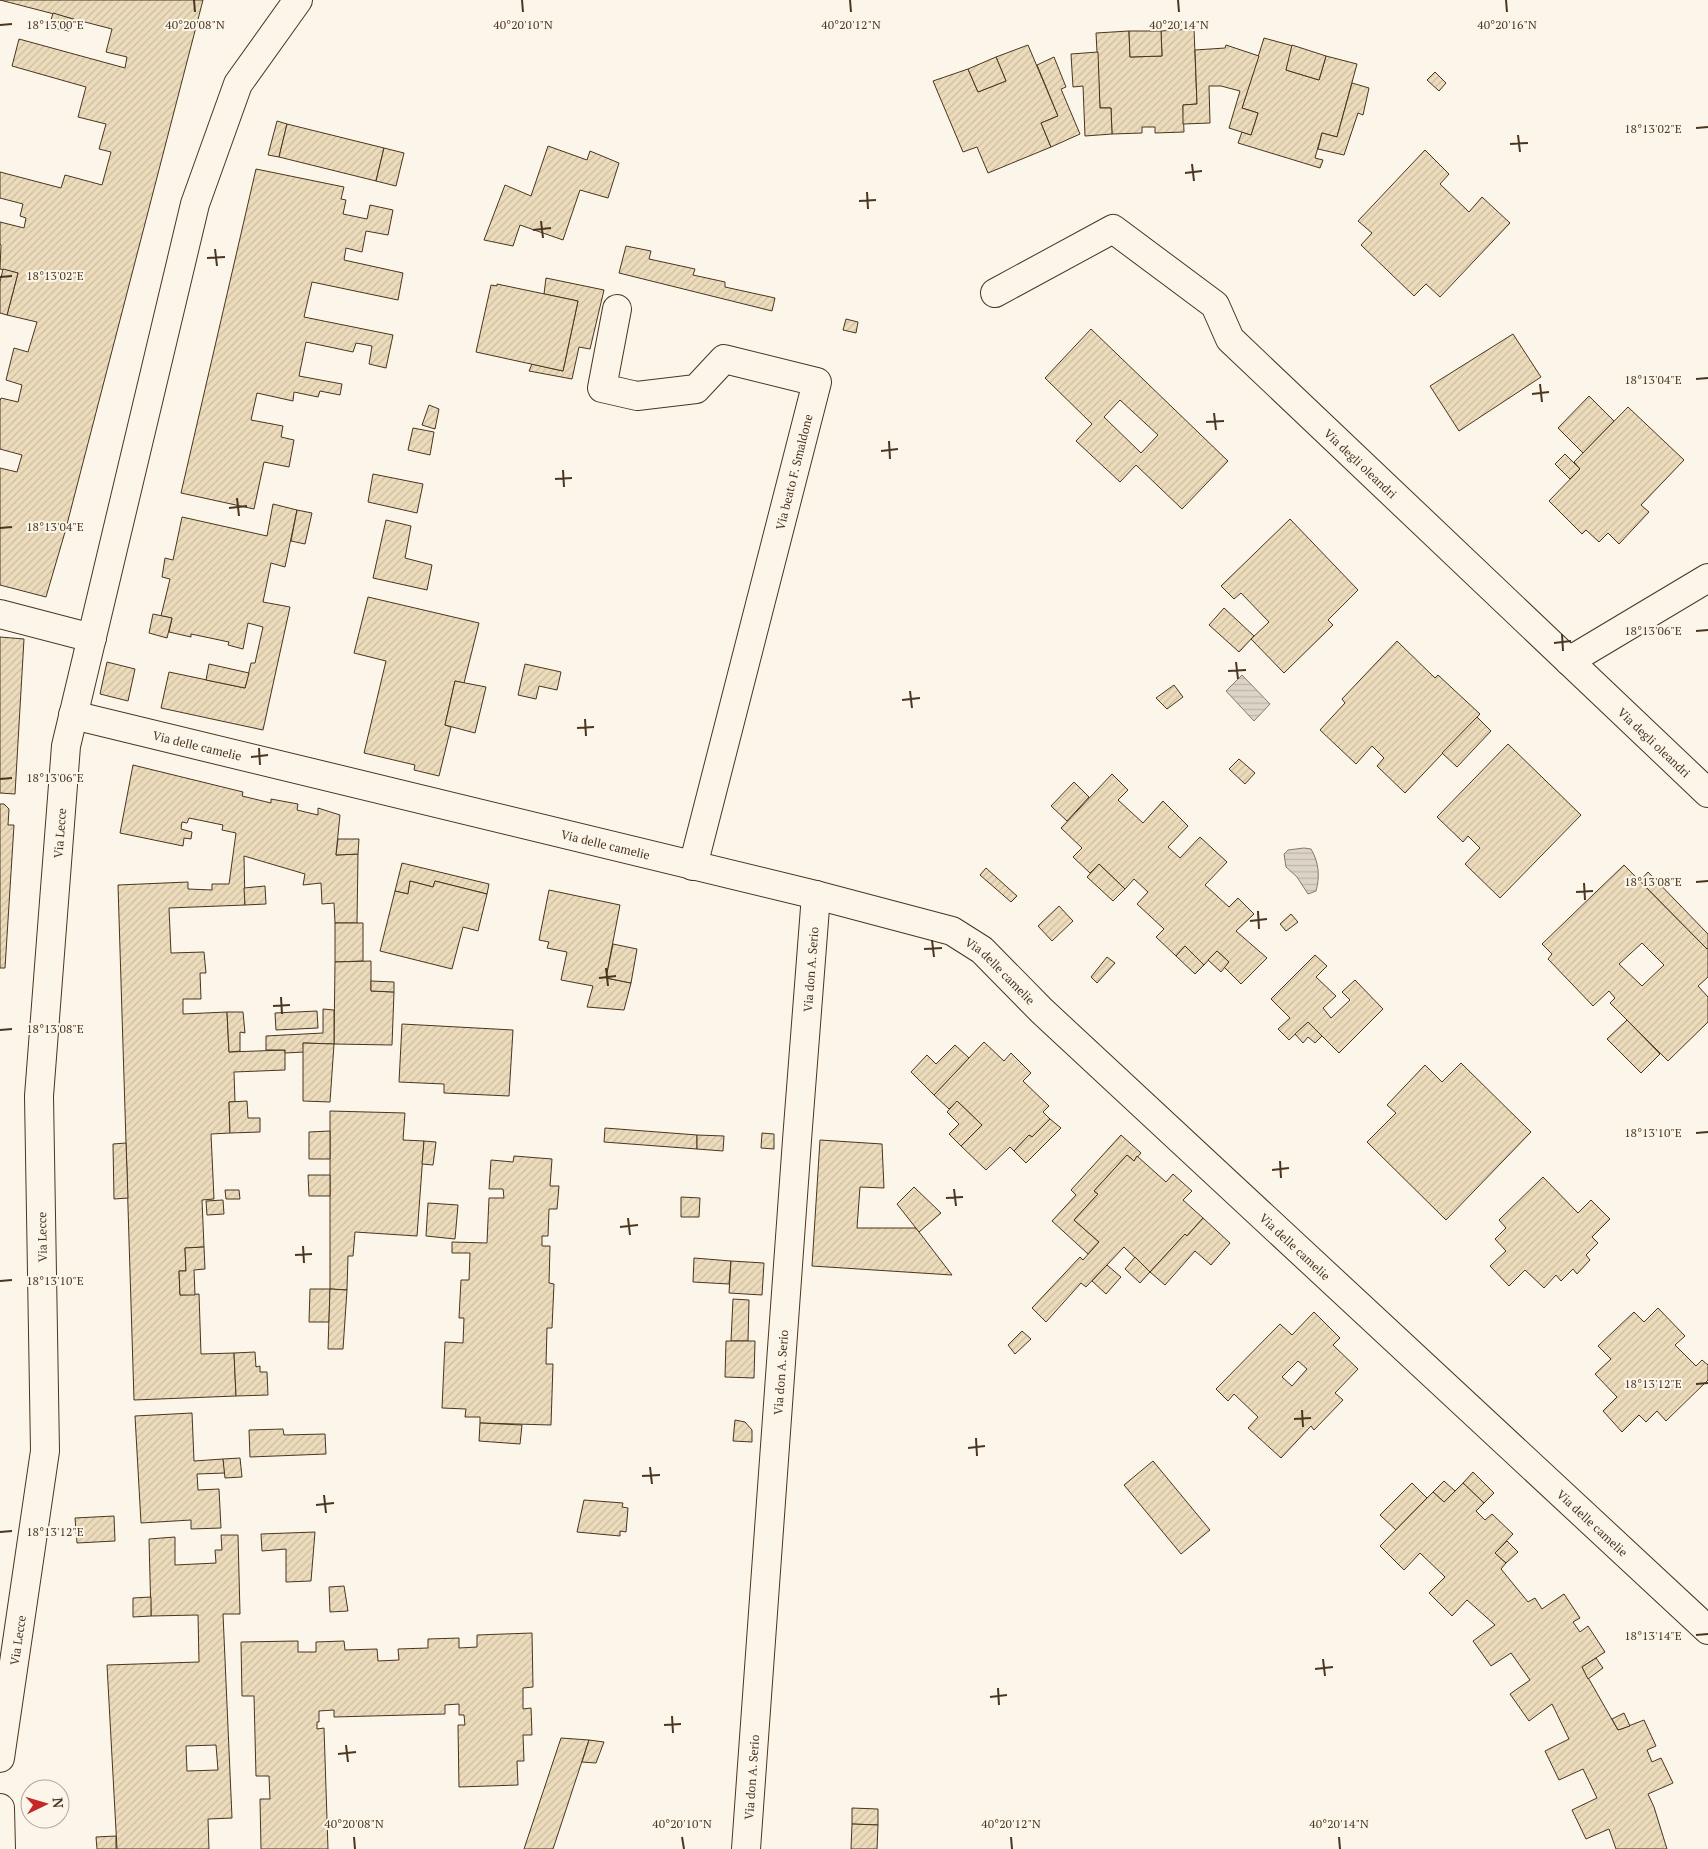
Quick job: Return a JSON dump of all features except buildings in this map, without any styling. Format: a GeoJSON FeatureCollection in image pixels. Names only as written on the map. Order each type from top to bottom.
{"type":"FeatureCollection","features":[{"type":"Feature","properties":{"kind":"street","name":"Via Lecce"},"geometry":{"type":"LineString","coordinates":[[0,1758],[46,1451],[39,1096],[66,746],[195,204],[238,84],[298,0]]}},
{"type":"Feature","properties":{"kind":"street","name":"Via degli oleandri"},"geometry":{"type":"LineString","coordinates":[[995,292],[1113,229],[1215,305],[1230,339],[1708,793]]}},
{"type":"Feature","properties":{"kind":"street","name":"Via beato F. Smaldone"},"geometry":{"type":"LineString","coordinates":[[617,309],[602,388],[637,396],[696,389],[724,359],[817,382],[693,866]]}},
{"type":"Feature","properties":{"kind":"street"},"geometry":{"type":"LineString","coordinates":[[1569,661],[1708,578]]}},
{"type":"Feature","properties":{"kind":"street"},"geometry":{"type":"LineString","coordinates":[[0,614],[92,638]]}},
{"type":"Feature","properties":{"kind":"street","name":"Via delle camelie"},"geometry":{"type":"LineString","coordinates":[[73,715],[816,896],[952,931],[982,950],[1042,1011],[1708,1630]]}},
{"type":"Feature","properties":{"kind":"street","name":"Via don A. Serio"},"geometry":{"type":"LineString","coordinates":[[746,1849],[816,896]]}},
{"type":"Feature","properties":{"kind":"street"},"geometry":{"type":"LineString","coordinates":[[0,1808],[1,1849]]}},
{"type":"Feature","properties":{"kind":"shaded area"},"geometry":{"type":"Polygon","coordinates":[[[1242,675],[1270,704],[1254,721],[1226,691],[1242,675]]]}},
{"type":"Feature","properties":{"kind":"shaded area"},"geometry":{"type":"Polygon","coordinates":[[[1311,849],[1316,859],[1318,870],[1316,891],[1308,894],[1297,877],[1286,867],[1284,854],[1288,850],[1311,849]]]}}]}
